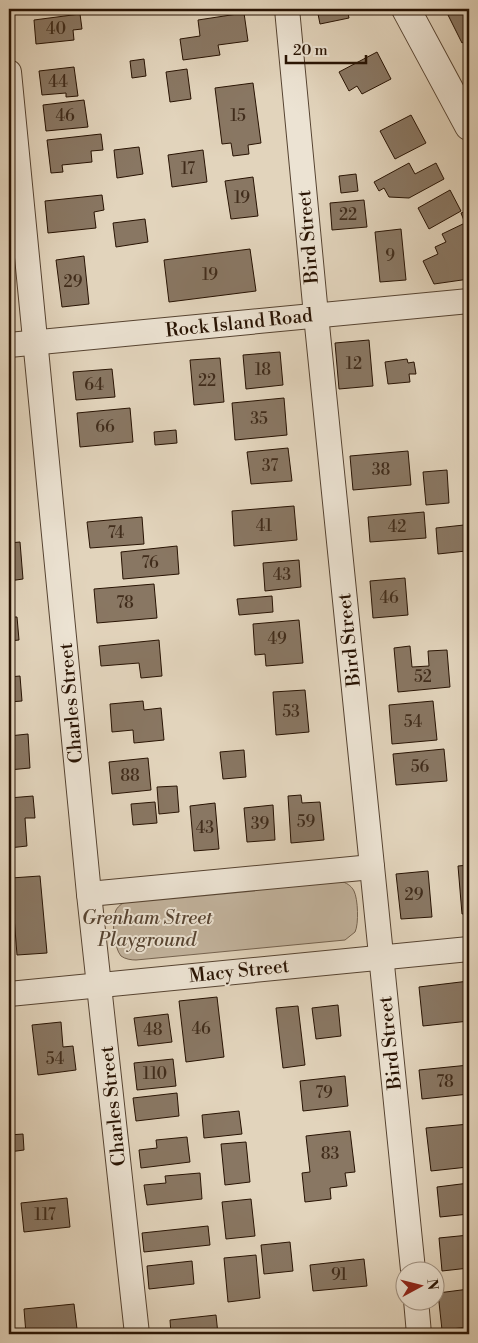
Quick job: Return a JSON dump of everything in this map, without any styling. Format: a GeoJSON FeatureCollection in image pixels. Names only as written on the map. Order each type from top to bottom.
{"type":"FeatureCollection","features":[{"type":"Feature","properties":{"kind":"street","name":"Bird Street"},"geometry":{"type":"LineString","coordinates":[[287,9],[316,315],[412,1260]]}},
{"type":"Feature","properties":{"kind":"street"},"geometry":{"type":"LineString","coordinates":[[406,9],[469,126]]}},
{"type":"Feature","properties":{"kind":"street","name":"Charles Street"},"geometry":{"type":"LineString","coordinates":[[9,72],[89,894],[137,1334]]}},
{"type":"Feature","properties":{"kind":"street","name":"Rock Island Road"},"geometry":{"type":"LineString","coordinates":[[9,345],[469,301]]}},
{"type":"Feature","properties":{"kind":"street"},"geometry":{"type":"LineString","coordinates":[[89,894],[372,867]]}},
{"type":"Feature","properties":{"kind":"street","name":"Macy Street"},"geometry":{"type":"LineString","coordinates":[[9,994],[469,949]]}},
{"type":"Feature","properties":{"kind":"street"},"geometry":{"type":"LineString","coordinates":[[417,1310],[419,1334]]}},
{"type":"Feature","properties":{"kind":"green space","name":"Grenham Street Playground"},"geometry":{"type":"Polygon","coordinates":[[[341,881],[353,889],[357,905],[355,932],[345,940],[136,960],[121,956],[115,941],[114,915],[118,907],[128,901],[341,881]]]}},
{"type":"Feature","properties":{"kind":"building"},"geometry":{"type":"Polygon","coordinates":[[[317,9],[347,9],[349,18],[320,24],[317,9]]]}},
{"type":"Feature","properties":{"kind":"building"},"geometry":{"type":"Polygon","coordinates":[[[445,9],[469,9],[469,39],[462,43],[445,9]]]}},
{"type":"Feature","properties":{"kind":"building"},"geometry":{"type":"Polygon","coordinates":[[[244,13],[248,41],[218,45],[220,55],[183,60],[180,39],[200,36],[198,20],[244,13]]]}},
{"type":"Feature","properties":{"kind":"building"},"geometry":{"type":"Polygon","coordinates":[[[80,14],[82,29],[73,30],[74,40],[36,44],[34,20],[80,14]]]}},
{"type":"Feature","properties":{"kind":"building"},"geometry":{"type":"Polygon","coordinates":[[[377,52],[391,79],[362,94],[357,86],[349,91],[339,72],[377,52]]]}},
{"type":"Feature","properties":{"kind":"building"},"geometry":{"type":"Polygon","coordinates":[[[144,59],[146,76],[132,78],[130,61],[144,59]]]}},
{"type":"Feature","properties":{"kind":"building"},"geometry":{"type":"Polygon","coordinates":[[[74,67],[78,96],[66,97],[66,93],[42,95],[39,71],[74,67]]]}},
{"type":"Feature","properties":{"kind":"building"},"geometry":{"type":"Polygon","coordinates":[[[187,69],[191,99],[170,102],[166,72],[187,69]]]}},
{"type":"Feature","properties":{"kind":"building"},"geometry":{"type":"Polygon","coordinates":[[[253,83],[261,143],[248,145],[249,154],[233,156],[231,143],[222,144],[215,88],[253,83]]]}},
{"type":"Feature","properties":{"kind":"building"},"geometry":{"type":"Polygon","coordinates":[[[84,100],[88,127],[46,131],[43,105],[84,100]]]}},
{"type":"Feature","properties":{"kind":"building"},"geometry":{"type":"Polygon","coordinates":[[[411,115],[426,143],[395,159],[380,131],[411,115]]]}},
{"type":"Feature","properties":{"kind":"building"},"geometry":{"type":"Polygon","coordinates":[[[101,134],[103,150],[91,151],[92,162],[62,165],[63,172],[51,173],[47,140],[101,134]]]}},
{"type":"Feature","properties":{"kind":"building"},"geometry":{"type":"Polygon","coordinates":[[[139,147],[143,174],[117,178],[114,150],[139,147]]]}},
{"type":"Feature","properties":{"kind":"building"},"geometry":{"type":"Polygon","coordinates":[[[203,150],[207,182],[172,187],[168,155],[203,150]]]}},
{"type":"Feature","properties":{"kind":"building"},"geometry":{"type":"Polygon","coordinates":[[[409,163],[415,174],[436,163],[444,179],[409,198],[389,197],[384,188],[379,191],[374,182],[409,163]]]}},
{"type":"Feature","properties":{"kind":"building"},"geometry":{"type":"Polygon","coordinates":[[[356,174],[358,191],[341,193],[339,176],[356,174]]]}},
{"type":"Feature","properties":{"kind":"building"},"geometry":{"type":"Polygon","coordinates":[[[253,177],[258,216],[231,219],[225,181],[253,177]]]}},
{"type":"Feature","properties":{"kind":"building"},"geometry":{"type":"Polygon","coordinates":[[[450,190],[461,211],[429,229],[418,208],[450,190]]]}},
{"type":"Feature","properties":{"kind":"building"},"geometry":{"type":"Polygon","coordinates":[[[102,195],[104,210],[94,212],[96,228],[48,233],[45,201],[102,195]]]}},
{"type":"Feature","properties":{"kind":"building"},"geometry":{"type":"Polygon","coordinates":[[[364,200],[367,227],[332,230],[330,203],[364,200]]]}},
{"type":"Feature","properties":{"kind":"building"},"geometry":{"type":"Polygon","coordinates":[[[469,210],[469,279],[434,284],[423,261],[438,254],[435,247],[446,242],[442,234],[465,223],[461,213],[469,210]]]}},
{"type":"Feature","properties":{"kind":"building"},"geometry":{"type":"Polygon","coordinates":[[[145,219],[148,242],[116,247],[113,223],[145,219]]]}},
{"type":"Feature","properties":{"kind":"building"},"geometry":{"type":"Polygon","coordinates":[[[401,229],[406,280],[380,282],[375,232],[401,229]]]}},
{"type":"Feature","properties":{"kind":"building"},"geometry":{"type":"Polygon","coordinates":[[[250,249],[256,291],[169,302],[164,260],[250,249]]]}},
{"type":"Feature","properties":{"kind":"building"},"geometry":{"type":"Polygon","coordinates":[[[84,256],[89,304],[62,307],[56,260],[84,256]]]}},
{"type":"Feature","properties":{"kind":"building"},"geometry":{"type":"Polygon","coordinates":[[[369,340],[373,386],[339,389],[335,343],[369,340]]]}},
{"type":"Feature","properties":{"kind":"building"},"geometry":{"type":"Polygon","coordinates":[[[280,352],[283,385],[246,389],[243,355],[280,352]]]}},
{"type":"Feature","properties":{"kind":"building"},"geometry":{"type":"Polygon","coordinates":[[[220,358],[224,402],[194,405],[190,360],[220,358]]]}},
{"type":"Feature","properties":{"kind":"building"},"geometry":{"type":"Polygon","coordinates":[[[407,359],[408,363],[414,362],[416,374],[409,374],[410,382],[388,384],[385,362],[407,359]]]}},
{"type":"Feature","properties":{"kind":"building"},"geometry":{"type":"Polygon","coordinates":[[[112,369],[115,397],[76,400],[73,372],[112,369]]]}},
{"type":"Feature","properties":{"kind":"building"},"geometry":{"type":"Polygon","coordinates":[[[284,398],[287,435],[235,440],[232,403],[284,398]]]}},
{"type":"Feature","properties":{"kind":"building"},"geometry":{"type":"Polygon","coordinates":[[[130,408],[133,442],[80,447],[77,413],[130,408]]]}},
{"type":"Feature","properties":{"kind":"building"},"geometry":{"type":"Polygon","coordinates":[[[176,430],[177,443],[155,445],[154,432],[176,430]]]}},
{"type":"Feature","properties":{"kind":"building"},"geometry":{"type":"Polygon","coordinates":[[[288,448],[292,481],[251,484],[247,452],[288,448]]]}},
{"type":"Feature","properties":{"kind":"building"},"geometry":{"type":"Polygon","coordinates":[[[408,451],[411,485],[353,490],[350,456],[408,451]]]}},
{"type":"Feature","properties":{"kind":"building"},"geometry":{"type":"Polygon","coordinates":[[[447,470],[449,503],[426,505],[423,472],[447,470]]]}},
{"type":"Feature","properties":{"kind":"building"},"geometry":{"type":"Polygon","coordinates":[[[294,506],[297,540],[234,546],[232,511],[294,506]]]}},
{"type":"Feature","properties":{"kind":"building"},"geometry":{"type":"Polygon","coordinates":[[[424,512],[426,538],[370,542],[368,517],[424,512]]]}},
{"type":"Feature","properties":{"kind":"building"},"geometry":{"type":"Polygon","coordinates":[[[142,517],[144,544],[90,548],[87,522],[142,517]]]}},
{"type":"Feature","properties":{"kind":"building"},"geometry":{"type":"Polygon","coordinates":[[[464,525],[466,551],[438,554],[436,528],[464,525]]]}},
{"type":"Feature","properties":{"kind":"building"},"geometry":{"type":"Polygon","coordinates":[[[20,542],[23,579],[9,581],[9,543],[20,542]]]}},
{"type":"Feature","properties":{"kind":"building"},"geometry":{"type":"Polygon","coordinates":[[[177,546],[179,574],[123,579],[121,552],[177,546]]]}},
{"type":"Feature","properties":{"kind":"building"},"geometry":{"type":"Polygon","coordinates":[[[299,560],[301,587],[265,591],[263,563],[299,560]]]}},
{"type":"Feature","properties":{"kind":"building"},"geometry":{"type":"Polygon","coordinates":[[[405,578],[408,615],[373,618],[370,581],[405,578]]]}},
{"type":"Feature","properties":{"kind":"building"},"geometry":{"type":"Polygon","coordinates":[[[154,584],[157,618],[97,623],[94,589],[154,584]]]}},
{"type":"Feature","properties":{"kind":"building"},"geometry":{"type":"Polygon","coordinates":[[[272,596],[273,612],[239,615],[237,599],[272,596]]]}},
{"type":"Feature","properties":{"kind":"building"},"geometry":{"type":"Polygon","coordinates":[[[9,617],[17,617],[19,640],[9,641],[9,617]]]}},
{"type":"Feature","properties":{"kind":"building"},"geometry":{"type":"Polygon","coordinates":[[[299,620],[303,663],[266,666],[265,654],[255,655],[253,624],[299,620]]]}},
{"type":"Feature","properties":{"kind":"building"},"geometry":{"type":"Polygon","coordinates":[[[159,640],[162,676],[141,678],[139,663],[101,666],[99,646],[159,640]]]}},
{"type":"Feature","properties":{"kind":"building"},"geometry":{"type":"Polygon","coordinates":[[[410,646],[412,667],[429,666],[428,651],[447,650],[450,687],[398,692],[394,648],[410,646]]]}},
{"type":"Feature","properties":{"kind":"building"},"geometry":{"type":"Polygon","coordinates":[[[20,676],[22,701],[9,702],[9,677],[20,676]]]}},
{"type":"Feature","properties":{"kind":"building"},"geometry":{"type":"Polygon","coordinates":[[[305,690],[309,732],[276,735],[273,692],[305,690]]]}},
{"type":"Feature","properties":{"kind":"building"},"geometry":{"type":"Polygon","coordinates":[[[143,701],[144,710],[161,708],[164,740],[134,743],[133,730],[112,732],[110,704],[143,701]]]}},
{"type":"Feature","properties":{"kind":"building"},"geometry":{"type":"Polygon","coordinates":[[[433,701],[437,740],[392,744],[389,705],[433,701]]]}},
{"type":"Feature","properties":{"kind":"building"},"geometry":{"type":"Polygon","coordinates":[[[28,734],[30,768],[9,770],[9,736],[28,734]]]}},
{"type":"Feature","properties":{"kind":"building"},"geometry":{"type":"Polygon","coordinates":[[[444,749],[447,781],[396,785],[393,754],[444,749]]]}},
{"type":"Feature","properties":{"kind":"building"},"geometry":{"type":"Polygon","coordinates":[[[244,750],[246,777],[223,779],[220,752],[244,750]]]}},
{"type":"Feature","properties":{"kind":"building"},"geometry":{"type":"Polygon","coordinates":[[[148,758],[151,790],[112,794],[109,762],[148,758]]]}},
{"type":"Feature","properties":{"kind":"building"},"geometry":{"type":"Polygon","coordinates":[[[177,786],[179,812],[159,814],[157,787],[177,786]]]}},
{"type":"Feature","properties":{"kind":"building"},"geometry":{"type":"Polygon","coordinates":[[[301,795],[302,803],[320,802],[324,840],[291,843],[288,796],[301,795]]]}},
{"type":"Feature","properties":{"kind":"building"},"geometry":{"type":"Polygon","coordinates":[[[33,796],[35,818],[25,818],[27,846],[9,848],[9,798],[33,796]]]}},
{"type":"Feature","properties":{"kind":"building"},"geometry":{"type":"Polygon","coordinates":[[[155,802],[157,823],[133,825],[131,804],[155,802]]]}},
{"type":"Feature","properties":{"kind":"building"},"geometry":{"type":"Polygon","coordinates":[[[215,803],[219,849],[194,851],[190,806],[215,803]]]}},
{"type":"Feature","properties":{"kind":"building"},"geometry":{"type":"Polygon","coordinates":[[[273,805],[275,840],[247,842],[244,808],[273,805]]]}},
{"type":"Feature","properties":{"kind":"building"},"geometry":{"type":"Polygon","coordinates":[[[469,865],[469,913],[462,914],[458,866],[469,865]]]}},
{"type":"Feature","properties":{"kind":"building"},"geometry":{"type":"Polygon","coordinates":[[[428,871],[432,917],[401,919],[396,874],[428,871]]]}},
{"type":"Feature","properties":{"kind":"building"},"geometry":{"type":"Polygon","coordinates":[[[40,876],[47,953],[17,955],[11,878],[40,876]]]}},
{"type":"Feature","properties":{"kind":"building"},"geometry":{"type":"Polygon","coordinates":[[[469,981],[469,1021],[423,1026],[419,987],[469,981]]]}},
{"type":"Feature","properties":{"kind":"building"},"geometry":{"type":"Polygon","coordinates":[[[217,997],[224,1057],[186,1062],[179,1001],[217,997]]]}},
{"type":"Feature","properties":{"kind":"building"},"geometry":{"type":"Polygon","coordinates":[[[338,1005],[341,1036],[316,1039],[312,1008],[338,1005]]]}},
{"type":"Feature","properties":{"kind":"building"},"geometry":{"type":"Polygon","coordinates":[[[298,1006],[305,1065],[283,1068],[276,1008],[298,1006]]]}},
{"type":"Feature","properties":{"kind":"building"},"geometry":{"type":"Polygon","coordinates":[[[168,1014],[172,1042],[138,1046],[134,1018],[168,1014]]]}},
{"type":"Feature","properties":{"kind":"building"},"geometry":{"type":"Polygon","coordinates":[[[61,1022],[63,1047],[73,1046],[76,1070],[38,1075],[32,1025],[61,1022]]]}},
{"type":"Feature","properties":{"kind":"building"},"geometry":{"type":"Polygon","coordinates":[[[173,1059],[176,1086],[137,1090],[134,1063],[173,1059]]]}},
{"type":"Feature","properties":{"kind":"building"},"geometry":{"type":"Polygon","coordinates":[[[469,1065],[469,1094],[422,1099],[419,1070],[469,1065]]]}},
{"type":"Feature","properties":{"kind":"building"},"geometry":{"type":"Polygon","coordinates":[[[345,1076],[348,1106],[303,1111],[300,1081],[345,1076]]]}},
{"type":"Feature","properties":{"kind":"building"},"geometry":{"type":"Polygon","coordinates":[[[177,1093],[179,1116],[136,1121],[133,1098],[177,1093]]]}},
{"type":"Feature","properties":{"kind":"building"},"geometry":{"type":"Polygon","coordinates":[[[239,1111],[242,1134],[204,1138],[202,1115],[239,1111]]]}},
{"type":"Feature","properties":{"kind":"building"},"geometry":{"type":"Polygon","coordinates":[[[469,1124],[469,1148],[466,1148],[468,1167],[431,1171],[426,1128],[469,1124]]]}},
{"type":"Feature","properties":{"kind":"building"},"geometry":{"type":"Polygon","coordinates":[[[350,1131],[355,1172],[345,1173],[347,1186],[330,1188],[331,1199],[305,1202],[302,1173],[310,1172],[306,1136],[350,1131]]]}},
{"type":"Feature","properties":{"kind":"building"},"geometry":{"type":"Polygon","coordinates":[[[23,1134],[24,1150],[9,1152],[9,1135],[23,1134]]]}},
{"type":"Feature","properties":{"kind":"building"},"geometry":{"type":"Polygon","coordinates":[[[187,1137],[190,1162],[141,1168],[139,1150],[157,1148],[156,1140],[187,1137]]]}},
{"type":"Feature","properties":{"kind":"building"},"geometry":{"type":"Polygon","coordinates":[[[246,1142],[250,1182],[225,1185],[221,1144],[246,1142]]]}},
{"type":"Feature","properties":{"kind":"building"},"geometry":{"type":"Polygon","coordinates":[[[200,1173],[202,1199],[147,1205],[144,1185],[166,1183],[165,1176],[200,1173]]]}},
{"type":"Feature","properties":{"kind":"building"},"geometry":{"type":"Polygon","coordinates":[[[469,1183],[469,1214],[440,1217],[437,1187],[469,1183]]]}},
{"type":"Feature","properties":{"kind":"building"},"geometry":{"type":"Polygon","coordinates":[[[67,1198],[70,1227],[24,1232],[21,1203],[67,1198]]]}},
{"type":"Feature","properties":{"kind":"building"},"geometry":{"type":"Polygon","coordinates":[[[251,1199],[255,1236],[226,1239],[222,1202],[251,1199]]]}},
{"type":"Feature","properties":{"kind":"building"},"geometry":{"type":"Polygon","coordinates":[[[208,1226],[210,1245],[144,1252],[142,1233],[208,1226]]]}},
{"type":"Feature","properties":{"kind":"building"},"geometry":{"type":"Polygon","coordinates":[[[469,1235],[469,1268],[446,1271],[446,1260],[441,1260],[439,1238],[469,1235]]]}},
{"type":"Feature","properties":{"kind":"building"},"geometry":{"type":"Polygon","coordinates":[[[290,1242],[293,1271],[264,1274],[261,1245],[290,1242]]]}},
{"type":"Feature","properties":{"kind":"building"},"geometry":{"type":"Polygon","coordinates":[[[256,1255],[260,1298],[228,1302],[224,1258],[256,1255]]]}},
{"type":"Feature","properties":{"kind":"building"},"geometry":{"type":"Polygon","coordinates":[[[364,1259],[367,1286],[313,1291],[310,1265],[364,1259]]]}},
{"type":"Feature","properties":{"kind":"building"},"geometry":{"type":"Polygon","coordinates":[[[192,1261],[194,1284],[149,1289],[147,1266],[192,1261]]]}},
{"type":"Feature","properties":{"kind":"building"},"geometry":{"type":"Polygon","coordinates":[[[469,1289],[469,1327],[442,1330],[440,1310],[446,1310],[446,1292],[469,1289]]]}},
{"type":"Feature","properties":{"kind":"building"},"geometry":{"type":"Polygon","coordinates":[[[74,1304],[77,1329],[26,1334],[24,1309],[74,1304]]]}},
{"type":"Feature","properties":{"kind":"building"},"geometry":{"type":"Polygon","coordinates":[[[216,1315],[218,1334],[171,1334],[170,1320],[216,1315]]]}}]}
